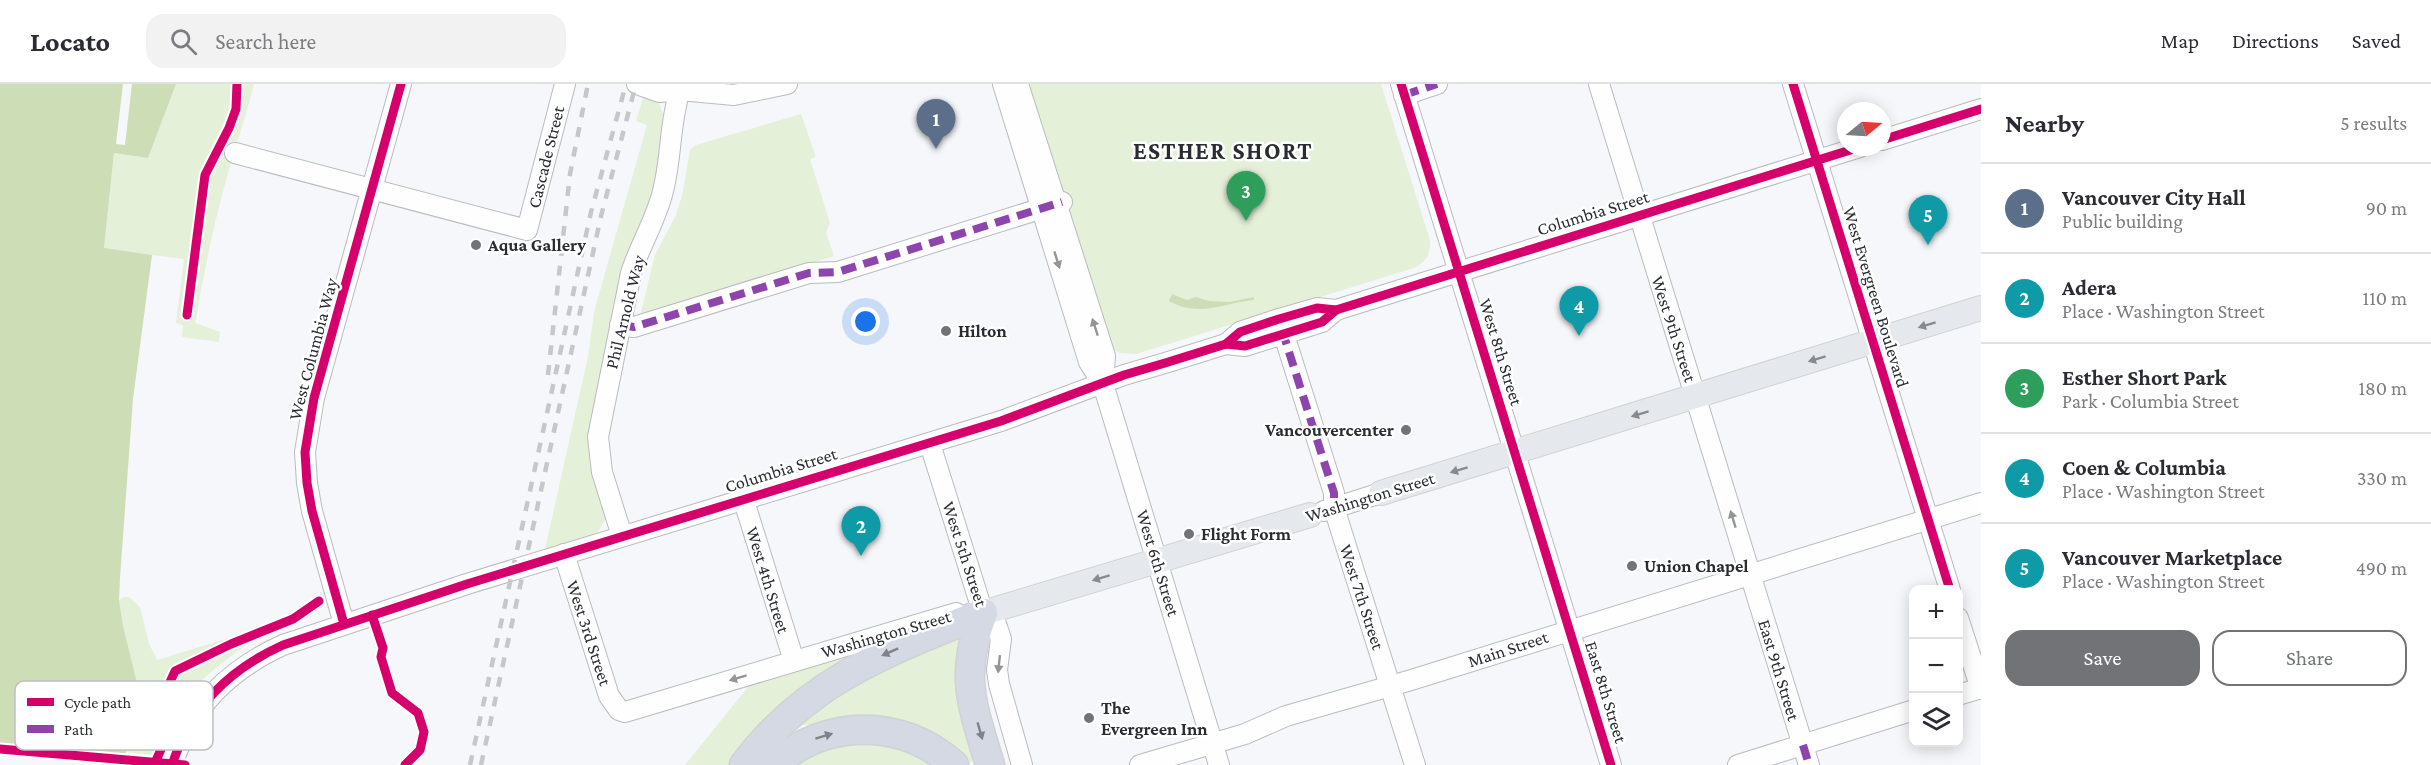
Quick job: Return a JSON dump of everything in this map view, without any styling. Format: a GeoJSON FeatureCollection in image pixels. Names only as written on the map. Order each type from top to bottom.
{"type":"FeatureCollection","features":[{"type":"Feature","properties":{"kind":"highway"},"geometry":{"type":"LineString","coordinates":[[744,765],[781,722],[823,688],[871,661],[983,613]]}},
{"type":"Feature","properties":{"kind":"highway"},"geometry":{"type":"LineString","coordinates":[[983,613],[970,652],[969,678],[976,715],[990,765]]}},
{"type":"Feature","properties":{"kind":"highway"},"geometry":{"type":"LineString","coordinates":[[774,765],[790,751],[813,739],[836,732],[862,729],[896,733],[918,740],[954,765]]}},
{"type":"Feature","properties":{"kind":"main road","name":"Washington Street"},"geometry":{"type":"LineString","coordinates":[[1381,493],[1981,308]]}},
{"type":"Feature","properties":{"kind":"main road","name":"Washington Street"},"geometry":{"type":"LineString","coordinates":[[983,613],[1310,515]]}},
{"type":"Feature","properties":{"kind":"street","name":"West Columbia Way"},"geometry":{"type":"LineString","coordinates":[[344,624],[312,511],[305,452],[314,398],[401,84]]}},
{"type":"Feature","properties":{"kind":"street","name":"Cascade Street"},"geometry":{"type":"LineString","coordinates":[[373,189],[527,230],[565,84]]}},
{"type":"Feature","properties":{"kind":"street"},"geometry":{"type":"LineString","coordinates":[[637,84],[660,92],[678,87],[734,95],[786,84]]}},
{"type":"Feature","properties":{"kind":"street","name":"West 6th Street"},"geometry":{"type":"LineString","coordinates":[[1003,84],[1053,205]]}},
{"type":"Feature","properties":{"kind":"street","name":"West 6th Street"},"geometry":{"type":"LineString","coordinates":[[1018,84],[1053,205],[1089,362],[1102,384],[1219,765]]}},
{"type":"Feature","properties":{"kind":"street"},"geometry":{"type":"LineString","coordinates":[[1403,89],[1437,84]]}},
{"type":"Feature","properties":{"kind":"street","name":"West 9th Street"},"geometry":{"type":"LineString","coordinates":[[1599,84],[1750,575]]}},
{"type":"Feature","properties":{"kind":"street","name":"West Evergreen Boulevard"},"geometry":{"type":"LineString","coordinates":[[1793,84],[1948,585]]}},
{"type":"Feature","properties":{"kind":"street","name":"Phil Arnold Way"},"geometry":{"type":"LineString","coordinates":[[622,536],[602,472],[598,436],[636,255],[663,193],[678,87]]}},
{"type":"Feature","properties":{"kind":"street","name":"West 8th Street"},"geometry":{"type":"LineString","coordinates":[[1403,89],[1569,629]]}},
{"type":"Feature","properties":{"kind":"street"},"geometry":{"type":"LineString","coordinates":[[1891,137],[1981,109]]}},
{"type":"Feature","properties":{"kind":"street"},"geometry":{"type":"LineString","coordinates":[[235,153],[373,189]]}},
{"type":"Feature","properties":{"kind":"street","name":"Columbia Street"},"geometry":{"type":"LineString","coordinates":[[213,694],[236,673],[266,653],[344,624],[743,498],[930,444],[1053,404],[1102,384],[1226,344],[1240,332],[1281,327],[1317,308],[1336,310],[1837,154]]}},
{"type":"Feature","properties":{"kind":"street"},"geometry":{"type":"LineString","coordinates":[[620,325],[634,327],[809,273],[838,272],[1053,205]]}},
{"type":"Feature","properties":{"kind":"street","name":"West 7th Street"},"geometry":{"type":"LineString","coordinates":[[1281,327],[1334,493],[1334,508],[1415,765]]}},
{"type":"Feature","properties":{"kind":"street","name":"West 5th Street"},"geometry":{"type":"LineString","coordinates":[[930,444],[983,613],[995,621],[1001,639],[997,670],[999,684],[1022,765]]}},
{"type":"Feature","properties":{"kind":"street","name":"Washington Street"},"geometry":{"type":"LineString","coordinates":[[1310,515],[1381,493]]}},
{"type":"Feature","properties":{"kind":"street","name":"West 4th Street"},"geometry":{"type":"LineString","coordinates":[[743,498],[794,661]]}},
{"type":"Feature","properties":{"kind":"street","name":"Main Street"},"geometry":{"type":"LineString","coordinates":[[1140,765],[1245,734],[1286,716],[1981,503]]}},
{"type":"Feature","properties":{"kind":"street","name":"West 3rd Street"},"geometry":{"type":"LineString","coordinates":[[564,554],[609,696],[619,710]]}},
{"type":"Feature","properties":{"kind":"street","name":"East 9th Street"},"geometry":{"type":"LineString","coordinates":[[1750,575],[1809,765]]}},
{"type":"Feature","properties":{"kind":"street","name":"Washington Street"},"geometry":{"type":"LineString","coordinates":[[619,710],[626,712],[638,710],[952,613],[983,613]]}},
{"type":"Feature","properties":{"kind":"street","name":"East 8th Street"},"geometry":{"type":"LineString","coordinates":[[1569,629],[1611,765]]}},
{"type":"Feature","properties":{"kind":"street"},"geometry":{"type":"LineString","coordinates":[[1963,631],[1981,688],[1963,694]]}},
{"type":"Feature","properties":{"kind":"street"},"geometry":{"type":"LineString","coordinates":[[1738,765],[1909,712]]}},
{"type":"Feature","properties":{"kind":"street","name":"Columbia Street"},"geometry":{"type":"LineString","coordinates":[[172,765],[177,750]]}},
{"type":"Feature","properties":{"kind":"shaded area"},"geometry":{"type":"Polygon","coordinates":[[[0,84],[176,84],[148,158],[114,153],[104,248],[152,255],[133,399],[119,600],[137,681],[15,681],[15,750],[126,750],[126,765],[0,765],[0,84]]]}},
{"type":"Feature","properties":{"kind":"shaded area"},"geometry":{"type":"Polygon","coordinates":[[[176,84],[254,84],[217,213],[195,323],[220,332],[219,342],[182,337],[183,325],[176,323],[184,259],[104,249],[114,153],[148,158],[176,84]]]}},
{"type":"Feature","properties":{"kind":"shaded area"},"geometry":{"type":"Polygon","coordinates":[[[1025,84],[1381,84],[1430,240],[1429,253],[1422,263],[1414,268],[1136,354],[1120,353],[1112,349],[1025,84]]]}},
{"type":"Feature","properties":{"kind":"shaded area"},"geometry":{"type":"Polygon","coordinates":[[[645,92],[658,101],[663,114],[657,184],[624,266],[590,422],[590,451],[606,518],[594,535],[545,549],[588,357],[594,312],[647,125],[636,121],[645,92]]]}},
{"type":"Feature","properties":{"kind":"shaded area"},"geometry":{"type":"Polygon","coordinates":[[[801,114],[816,157],[810,159],[830,223],[826,232],[834,256],[639,320],[655,255],[676,215],[683,192],[690,150],[696,145],[801,114]]]}},
{"type":"Feature","properties":{"kind":"shaded area"},"geometry":{"type":"Polygon","coordinates":[[[1172,294],[1187,300],[1196,297],[1209,301],[1229,302],[1254,297],[1254,300],[1201,309],[1180,306],[1169,301],[1172,294]]]}},
{"type":"Feature","properties":{"kind":"shaded area"},"geometry":{"type":"Polygon","coordinates":[[[129,597],[140,607],[149,644],[157,660],[268,626],[263,633],[201,681],[136,681],[119,600],[129,597]]]}},
{"type":"Feature","properties":{"kind":"shaded area"},"geometry":{"type":"Polygon","coordinates":[[[964,630],[977,758],[969,764],[949,745],[792,723],[849,680],[964,630]]]}},
{"type":"Feature","properties":{"kind":"shaded area"},"geometry":{"type":"Polygon","coordinates":[[[855,649],[857,655],[808,681],[776,709],[730,765],[685,765],[748,687],[855,649]]]}},
{"type":"Feature","properties":{"kind":"shaded area"},"geometry":{"type":"Polygon","coordinates":[[[839,744],[886,746],[908,752],[929,765],[788,765],[839,744]]]}},
{"type":"Feature","properties":{"kind":"shaded area"},"geometry":{"type":"Polygon","coordinates":[[[126,750],[154,750],[152,755],[126,752],[126,750]]]}},
{"type":"Feature","properties":{"kind":"pier"},"geometry":{"type":"Polygon","coordinates":[[[123,84],[132,84],[125,145],[116,144],[123,84]]]}},
{"type":"Feature","properties":{"kind":"pier"},"geometry":{"type":"Polygon","coordinates":[[[0,747],[129,758],[129,765],[0,765],[0,747]]]}},
{"type":"Feature","properties":{"kind":"railway"},"geometry":{"type":"LineString","coordinates":[[548,375],[570,174],[588,84]]}},
{"type":"Feature","properties":{"kind":"railway"},"geometry":{"type":"LineString","coordinates":[[470,765],[591,212],[626,84]]}},
{"type":"Feature","properties":{"kind":"railway"},"geometry":{"type":"LineString","coordinates":[[481,765],[601,216],[636,84]]}},
{"type":"Feature","properties":{"kind":"marked path"},"geometry":{"type":"LineString","coordinates":[[1404,95],[1437,84]]}},
{"type":"Feature","properties":{"kind":"marked path"},"geometry":{"type":"LineString","coordinates":[[620,325],[634,327],[809,273],[838,272],[1062,202]]}},
{"type":"Feature","properties":{"kind":"marked path"},"geometry":{"type":"LineString","coordinates":[[1282,330],[1334,493],[1334,508]]}},
{"type":"Feature","properties":{"kind":"marked path"},"geometry":{"type":"LineString","coordinates":[[1803,745],[1809,765]]}},
{"type":"Feature","properties":{"kind":"cycle path"},"geometry":{"type":"LineString","coordinates":[[187,315],[205,175],[236,109],[237,84]]}},
{"type":"Feature","properties":{"kind":"cycle path"},"geometry":{"type":"LineString","coordinates":[[344,624],[312,511],[305,452],[314,398],[401,84]]}},
{"type":"Feature","properties":{"kind":"cycle path"},"geometry":{"type":"LineString","coordinates":[[1401,84],[1611,765]]}},
{"type":"Feature","properties":{"kind":"cycle path"},"geometry":{"type":"LineString","coordinates":[[1793,84],[1948,585]]}},
{"type":"Feature","properties":{"kind":"cycle path"},"geometry":{"type":"LineString","coordinates":[[1891,137],[1981,109]]}},
{"type":"Feature","properties":{"kind":"cycle path"},"geometry":{"type":"LineString","coordinates":[[213,694],[245,666],[283,645],[467,584],[1001,421],[1124,375],[1226,344],[1245,346],[1322,322],[1336,310],[1837,154]]}},
{"type":"Feature","properties":{"kind":"cycle path"},"geometry":{"type":"LineString","coordinates":[[1226,344],[1240,332],[1279,319],[1317,308],[1336,310]]}},
{"type":"Feature","properties":{"kind":"cycle path"},"geometry":{"type":"LineString","coordinates":[[170,681],[175,671],[231,644],[293,619],[319,601]]}},
{"type":"Feature","properties":{"kind":"cycle path"},"geometry":{"type":"LineString","coordinates":[[372,615],[383,648],[381,657],[392,693],[418,713],[424,732],[420,750],[405,765]]}},
{"type":"Feature","properties":{"kind":"cycle path"},"geometry":{"type":"LineString","coordinates":[[0,749],[185,765]]}},
{"type":"Feature","properties":{"kind":"cycle path"},"geometry":{"type":"LineString","coordinates":[[154,765],[161,750]]}},
{"type":"Feature","properties":{"kind":"cycle path"},"geometry":{"type":"LineString","coordinates":[[172,765],[178,750]]}},
{"type":"Feature","properties":{"kind":"place","name":"Vancouver City Hall"},"geometry":{"type":"Point","coordinates":[936,149]}},
{"type":"Feature","properties":{"kind":"place","name":"Esther Short Park"},"geometry":{"type":"Point","coordinates":[1246,221]}},
{"type":"Feature","properties":{"kind":"place","name":"Aqua Gallery"},"geometry":{"type":"Point","coordinates":[476,245]}},
{"type":"Feature","properties":{"kind":"place","name":"Vancouver Marketplace"},"geometry":{"type":"Point","coordinates":[1928,245]}},
{"type":"Feature","properties":{"kind":"place","name":"Hilton"},"geometry":{"type":"Point","coordinates":[946,331]}},
{"type":"Feature","properties":{"kind":"place","name":"Coen & Columbia"},"geometry":{"type":"Point","coordinates":[1579,336]}},
{"type":"Feature","properties":{"kind":"place","name":"Vancouvercenter"},"geometry":{"type":"Point","coordinates":[1406,430]}},
{"type":"Feature","properties":{"kind":"place","name":"Flight Form"},"geometry":{"type":"Point","coordinates":[1189,534]}},
{"type":"Feature","properties":{"kind":"place","name":"Adera"},"geometry":{"type":"Point","coordinates":[861,556]}},
{"type":"Feature","properties":{"kind":"place","name":"Union Chapel"},"geometry":{"type":"Point","coordinates":[1632,566]}},
{"type":"Feature","properties":{"kind":"place","name":"The Evergreen Inn"},"geometry":{"type":"Point","coordinates":[1089,718]}},
{"type":"Feature","properties":{"kind":"district","name":"ESTHER SHORT"},"geometry":{"type":"Point","coordinates":[1223,150]}}]}
